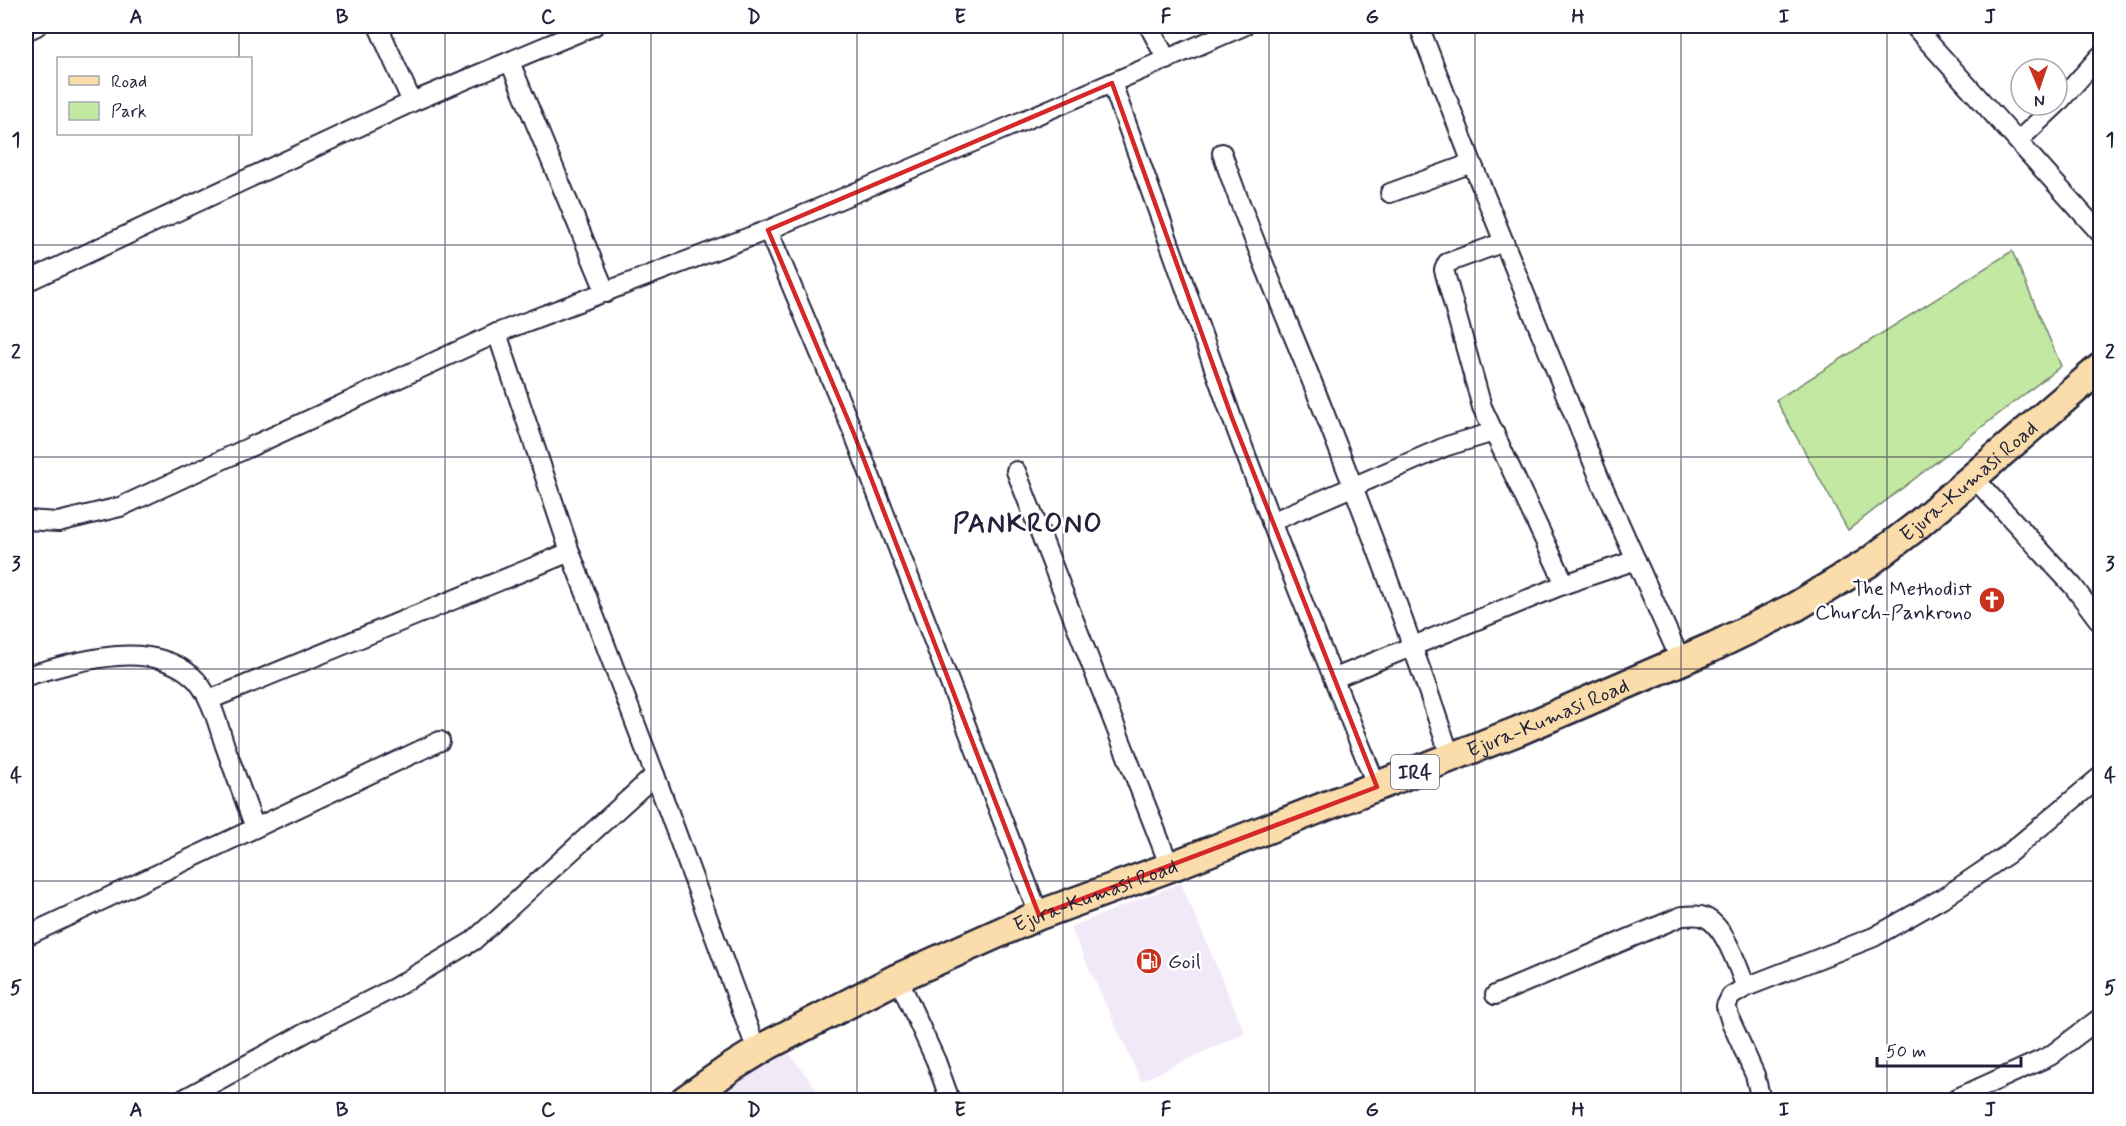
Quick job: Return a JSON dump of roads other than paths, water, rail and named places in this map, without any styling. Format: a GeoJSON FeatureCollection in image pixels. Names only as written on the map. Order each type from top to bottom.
{"type":"FeatureCollection","features":[{"type":"Feature","properties":{"kind":"main road","name":"Ejura-Kumasi Road"},"geometry":{"type":"LineString","coordinates":[[685,1101],[757,1051],[898,978],[1039,915],[1451,759],[1680,659],[1715,646],[1795,607],[1868,563],[1914,528],[2100,368]]}},
{"type":"Feature","properties":{"kind":"street"},"geometry":{"type":"LineString","coordinates":[[26,31],[37,26]]}},
{"type":"Feature","properties":{"kind":"street"},"geometry":{"type":"LineString","coordinates":[[378,26],[412,102]]}},
{"type":"Feature","properties":{"kind":"street"},"geometry":{"type":"LineString","coordinates":[[26,282],[412,102],[594,26]]}},
{"type":"Feature","properties":{"kind":"street"},"geometry":{"type":"LineString","coordinates":[[1149,26],[1167,60]]}},
{"type":"Feature","properties":{"kind":"street"},"geometry":{"type":"LineString","coordinates":[[26,520],[58,522],[120,507],[497,333],[768,230],[1244,26]]}},
{"type":"Feature","properties":{"kind":"street"},"geometry":{"type":"LineString","coordinates":[[1419,26],[1600,482],[1680,659]]}},
{"type":"Feature","properties":{"kind":"street"},"geometry":{"type":"LineString","coordinates":[[1914,26],[2019,140],[2100,233]]}},
{"type":"Feature","properties":{"kind":"street"},"geometry":{"type":"LineString","coordinates":[[2069,91],[2100,56]]}},
{"type":"Feature","properties":{"kind":"street"},"geometry":{"type":"LineString","coordinates":[[510,62],[606,293]]}},
{"type":"Feature","properties":{"kind":"street"},"geometry":{"type":"LineString","coordinates":[[1112,84],[1271,522],[1377,787]]}},
{"type":"Feature","properties":{"kind":"street"},"geometry":{"type":"LineString","coordinates":[[2019,140],[2043,117]]}},
{"type":"Feature","properties":{"kind":"street"},"geometry":{"type":"LineString","coordinates":[[1222,153],[1242,212],[1322,406],[1414,647],[1451,759]]}},
{"type":"Feature","properties":{"kind":"street"},"geometry":{"type":"LineString","coordinates":[[1390,193],[1472,164]]}},
{"type":"Feature","properties":{"kind":"street"},"geometry":{"type":"LineString","coordinates":[[768,230],[854,434],[1039,915]]}},
{"type":"Feature","properties":{"kind":"street"},"geometry":{"type":"LineString","coordinates":[[1504,242],[1447,263],[1444,270],[1482,407],[1565,584]]}},
{"type":"Feature","properties":{"kind":"street"},"geometry":{"type":"LineString","coordinates":[[497,333],[570,552],[656,776],[757,1051]]}},
{"type":"Feature","properties":{"kind":"street"},"geometry":{"type":"LineString","coordinates":[[1271,522],[1447,447],[1494,432]]}},
{"type":"Feature","properties":{"kind":"street"},"geometry":{"type":"LineString","coordinates":[[1016,471],[1170,867]]}},
{"type":"Feature","properties":{"kind":"street"},"geometry":{"type":"LineString","coordinates":[[1974,478],[2073,586],[2100,622]]}},
{"type":"Feature","properties":{"kind":"street"},"geometry":{"type":"LineString","coordinates":[[209,700],[570,552]]}},
{"type":"Feature","properties":{"kind":"street"},"geometry":{"type":"LineString","coordinates":[[1335,678],[1565,584],[1636,560]]}},
{"type":"Feature","properties":{"kind":"street"},"geometry":{"type":"LineString","coordinates":[[26,676],[72,663],[134,654],[168,662],[193,677],[209,700],[255,828]]}},
{"type":"Feature","properties":{"kind":"street"},"geometry":{"type":"LineString","coordinates":[[26,936],[440,741]]}},
{"type":"Feature","properties":{"kind":"street"},"geometry":{"type":"LineString","coordinates":[[182,1101],[305,1033],[394,988],[473,941],[656,776]]}},
{"type":"Feature","properties":{"kind":"street"},"geometry":{"type":"LineString","coordinates":[[1761,1101],[1755,1075],[1726,1006],[1731,996],[1746,987],[1874,937],[1946,896],[2008,854],[2100,777]]}},
{"type":"Feature","properties":{"kind":"street"},"geometry":{"type":"LineString","coordinates":[[1495,995],[1682,916],[1703,916],[1714,924],[1726,939],[1746,987]]}},
{"type":"Feature","properties":{"kind":"street"},"geometry":{"type":"LineString","coordinates":[[898,978],[936,1061],[950,1101]]}},
{"type":"Feature","properties":{"kind":"street"},"geometry":{"type":"LineString","coordinates":[[1953,1101],[2050,1056],[2100,1018]]}},
{"type":"Feature","properties":{"kind":"place","name":"The Methodist Church-Pankrono"},"geometry":{"type":"Point","coordinates":[1992,600]}},
{"type":"Feature","properties":{"kind":"place","name":"Goil"},"geometry":{"type":"Point","coordinates":[1149,961]}},
{"type":"Feature","properties":{"kind":"district","name":"PANKRONO"},"geometry":{"type":"Point","coordinates":[1028,523]}}]}
